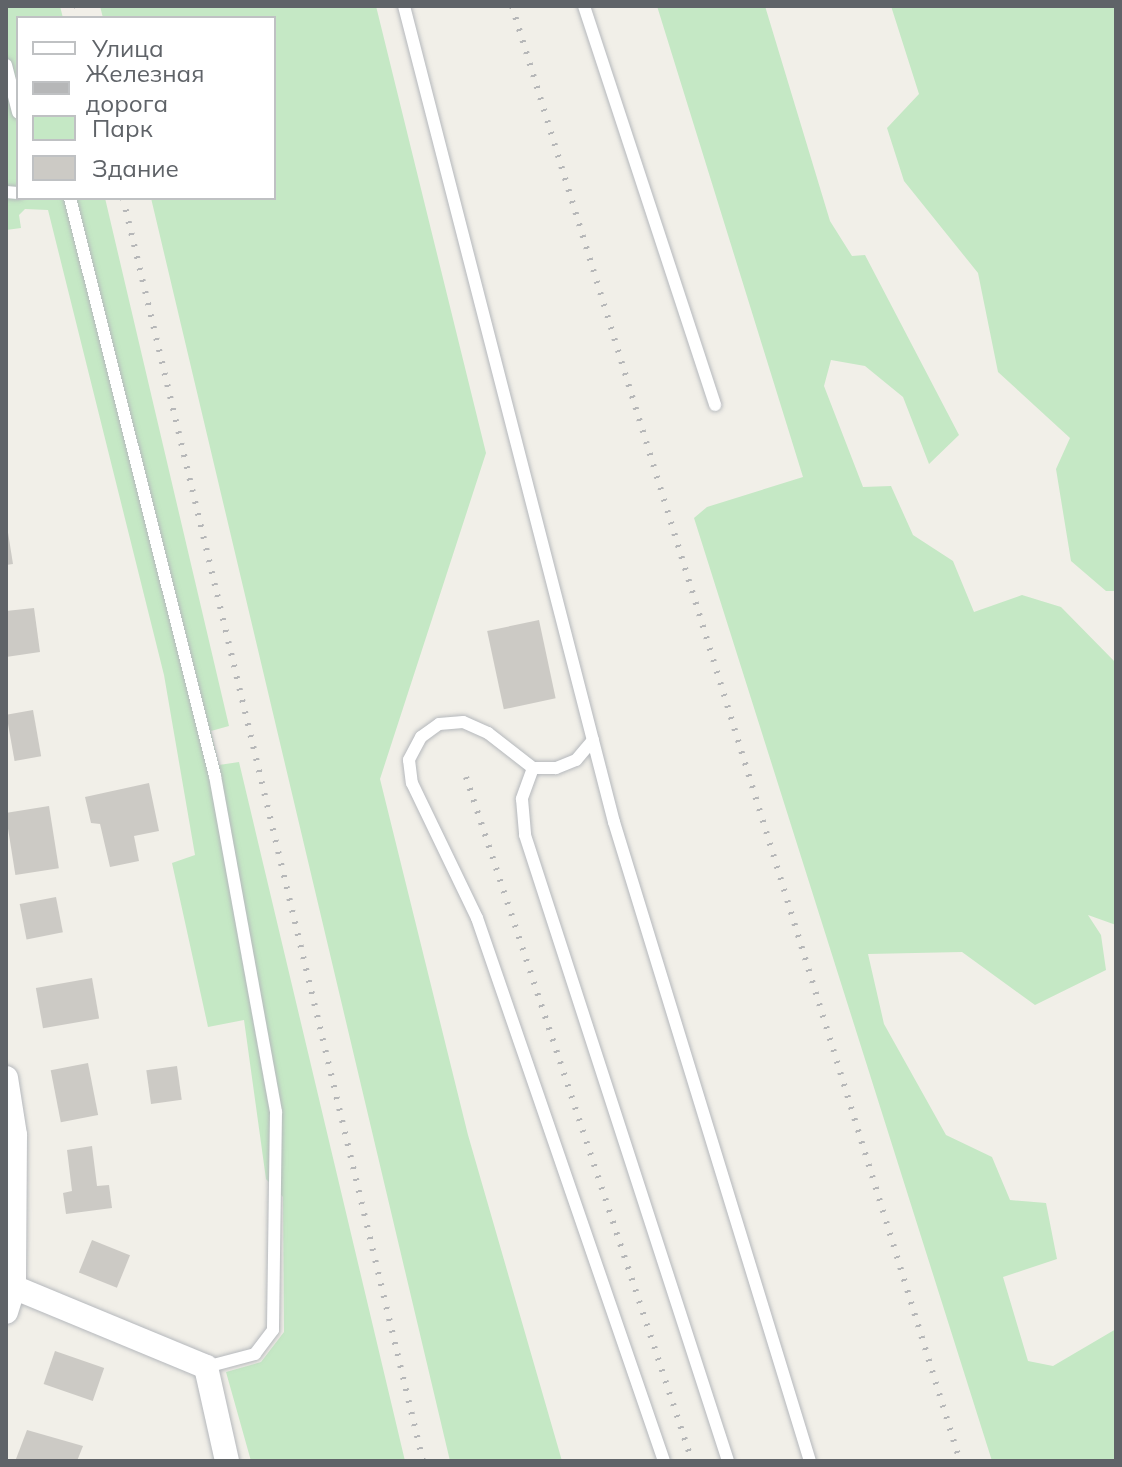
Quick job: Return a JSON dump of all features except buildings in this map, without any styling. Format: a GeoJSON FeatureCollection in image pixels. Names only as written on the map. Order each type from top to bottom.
{"type":"FeatureCollection","features":[{"type":"Feature","properties":{"kind":"street"},"geometry":{"type":"LineString","coordinates":[[6,1078],[15,1135],[10,1285],[6,1312]]}},
{"type":"Feature","properties":{"kind":"street"},"geometry":{"type":"LineString","coordinates":[[10,1285],[206,1367],[227,1461]]}},
{"type":"Feature","properties":{"kind":"lane"},"geometry":{"type":"LineString","coordinates":[[404,6],[593,740],[810,1461]]}},
{"type":"Feature","properties":{"kind":"lane"},"geometry":{"type":"LineString","coordinates":[[584,6],[715,405]]}},
{"type":"Feature","properties":{"kind":"lane"},"geometry":{"type":"LineString","coordinates":[[6,65],[16,104]]}},
{"type":"Feature","properties":{"kind":"lane"},"geometry":{"type":"LineString","coordinates":[[71,200],[215,776],[276,1112],[273,1330],[255,1354],[206,1367]]}},
{"type":"Feature","properties":{"kind":"lane"},"geometry":{"type":"LineString","coordinates":[[593,740],[576,760],[556,768],[533,768],[488,733],[463,722],[430,730],[409,760],[412,783],[477,918],[664,1461]]}},
{"type":"Feature","properties":{"kind":"lane"},"geometry":{"type":"LineString","coordinates":[[533,768],[522,799],[525,835],[728,1461]]}},
{"type":"Feature","properties":{"kind":"green space"},"geometry":{"type":"Polygon","coordinates":[[[6,6],[60,6],[62,16],[16,16],[16,200],[105,200],[229,726],[211,731],[219,765],[239,762],[405,1461],[251,1461],[226,1372],[261,1362],[284,1332],[283,1197],[266,1179],[244,1020],[208,1027],[172,863],[195,855],[164,675],[48,210],[25,209],[19,215],[21,228],[6,230],[6,6]]]}},
{"type":"Feature","properties":{"kind":"green space"},"geometry":{"type":"Polygon","coordinates":[[[100,6],[376,6],[486,453],[380,779],[468,1135],[562,1461],[450,1461],[151,200],[276,200],[276,16],[102,16],[100,6]]]}},
{"type":"Feature","properties":{"kind":"green space"},"geometry":{"type":"Polygon","coordinates":[[[657,6],[765,6],[830,221],[852,256],[865,255],[959,435],[929,464],[903,397],[865,366],[831,360],[824,386],[863,487],[891,486],[913,535],[953,561],[974,612],[1022,595],[1061,607],[1116,663],[1116,925],[1088,915],[1101,935],[1106,970],[1035,1005],[962,952],[868,954],[884,1024],[946,1135],[992,1157],[1010,1200],[1046,1203],[1057,1259],[1003,1277],[1028,1361],[1053,1366],[1116,1329],[1116,1461],[992,1461],[694,518],[707,507],[803,477],[657,6]]]}},
{"type":"Feature","properties":{"kind":"green space"},"geometry":{"type":"Polygon","coordinates":[[[891,6],[1116,6],[1116,591],[1106,591],[1071,561],[1056,469],[1070,438],[998,372],[978,273],[904,181],[887,128],[919,94],[891,6]]]}},
{"type":"Feature","properties":{"kind":"railway"},"geometry":{"type":"LineString","coordinates":[[77,6],[80,16]]}},
{"type":"Feature","properties":{"kind":"railway"},"geometry":{"type":"LineString","coordinates":[[512,6],[960,1461]]}},
{"type":"Feature","properties":{"kind":"railway"},"geometry":{"type":"LineString","coordinates":[[123,200],[423,1461]]}},
{"type":"Feature","properties":{"kind":"railway"},"geometry":{"type":"LineString","coordinates":[[466,777],[692,1461]]}}]}
